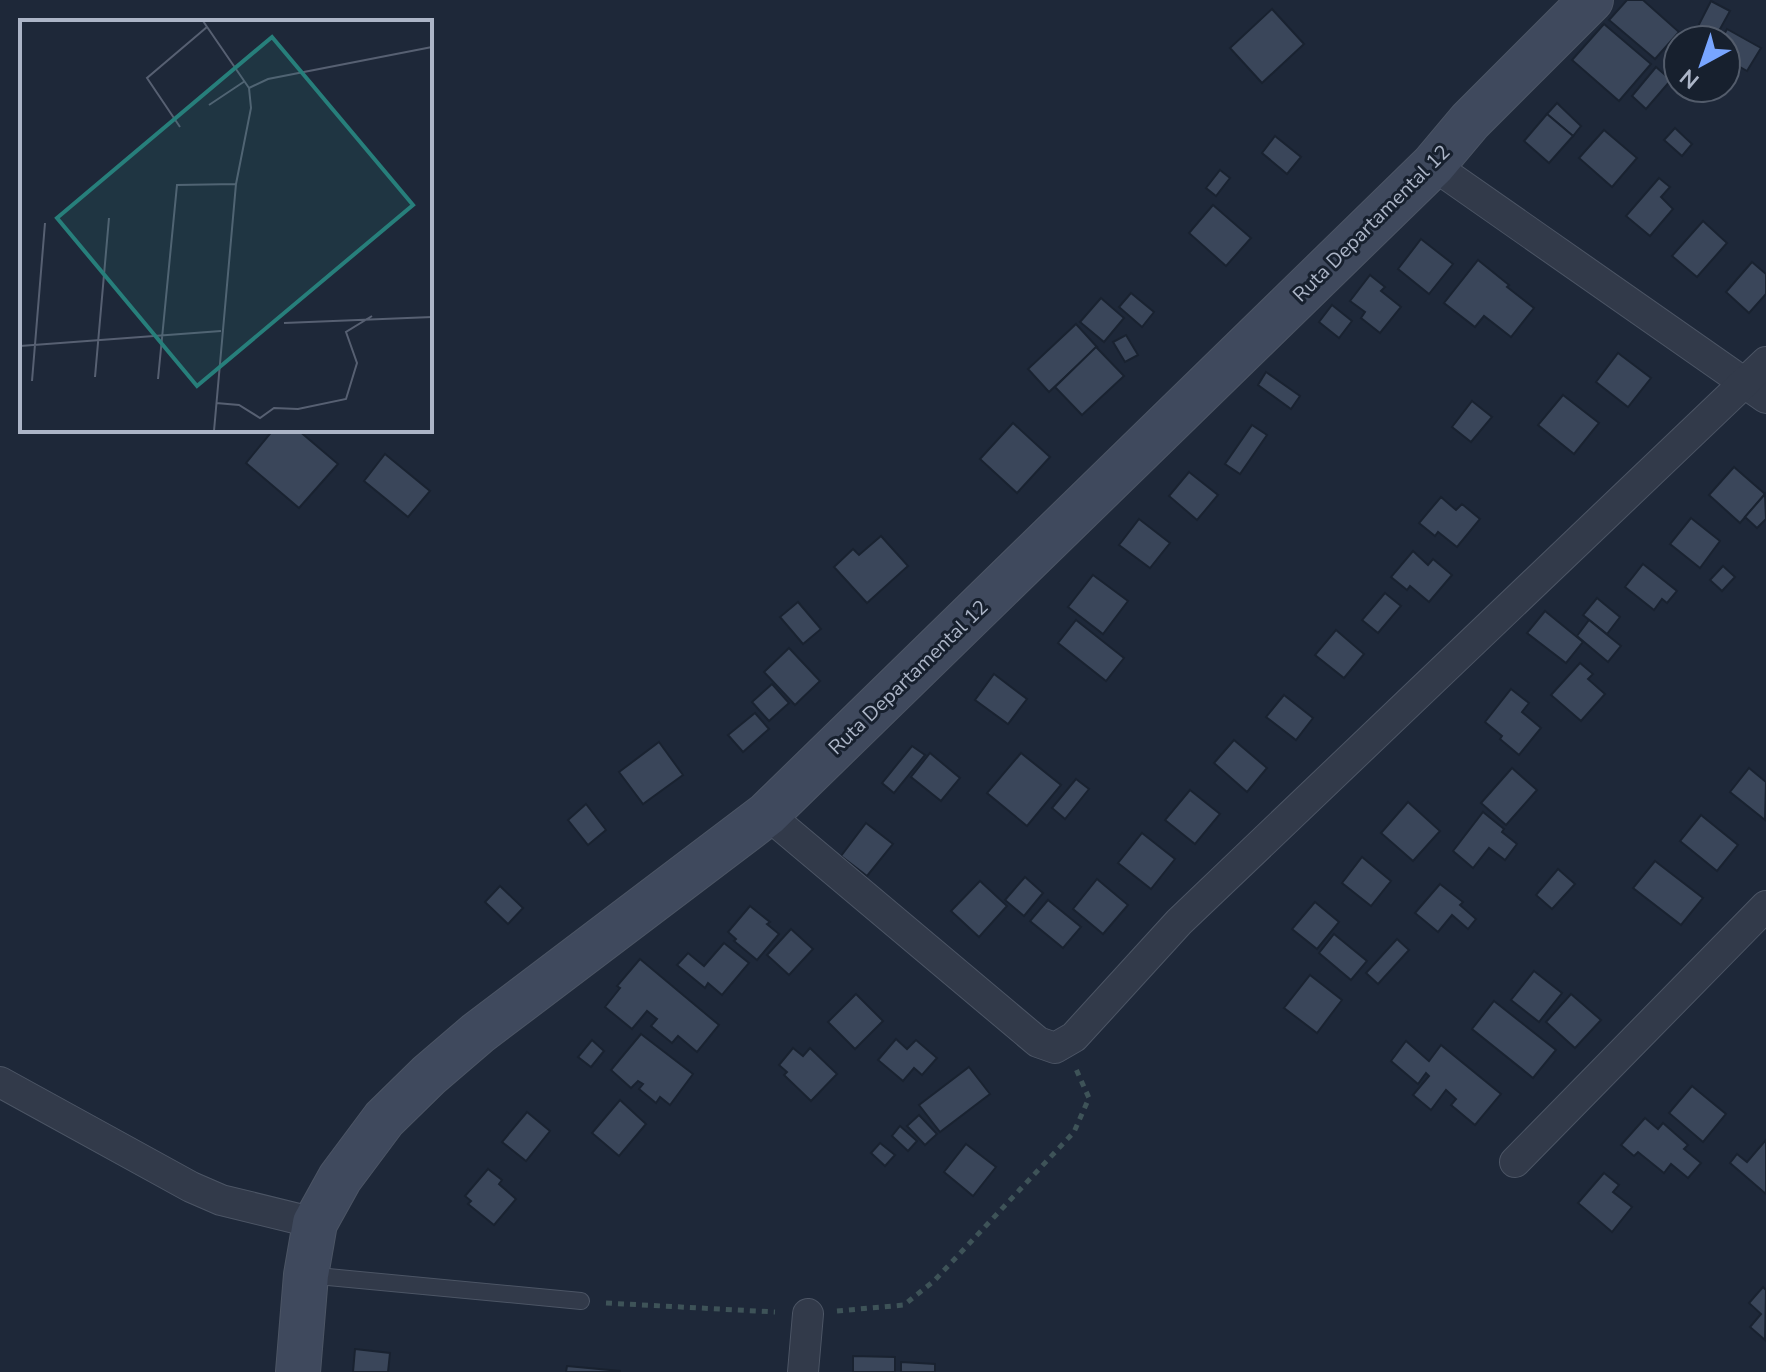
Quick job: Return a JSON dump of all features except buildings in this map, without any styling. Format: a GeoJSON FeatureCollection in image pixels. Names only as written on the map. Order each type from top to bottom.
{"type":"FeatureCollection","features":[{"type":"Feature","properties":{"kind":"main road","name":"Ruta Departamental 12"},"geometry":{"type":"LineString","coordinates":[[298,1372],[306,1275],[315,1223],[340,1178],[384,1119],[478,1033],[767,814],[1433,165],[1470,121],[1591,0]]}},
{"type":"Feature","properties":{"kind":"street"},"geometry":{"type":"LineString","coordinates":[[767,814],[1038,1042],[1055,1048],[1074,1037],[1179,922],[1759,381],[1433,165]]}},
{"type":"Feature","properties":{"kind":"street"},"geometry":{"type":"LineString","coordinates":[[1515,1162],[1766,906]]}},
{"type":"Feature","properties":{"kind":"street"},"geometry":{"type":"LineString","coordinates":[[0,1082],[191,1187],[221,1200],[315,1223]]}},
{"type":"Feature","properties":{"kind":"street"},"geometry":{"type":"LineString","coordinates":[[803,1372],[808,1314]]}},
{"type":"Feature","properties":{"kind":"lane"},"geometry":{"type":"LineString","coordinates":[[306,1275],[581,1301]]}},
{"type":"Feature","properties":{"kind":"path"},"geometry":{"type":"LineString","coordinates":[[581,1301],[808,1314],[904,1305],[934,1281],[1074,1132],[1089,1098],[1075,1066]]}}]}
